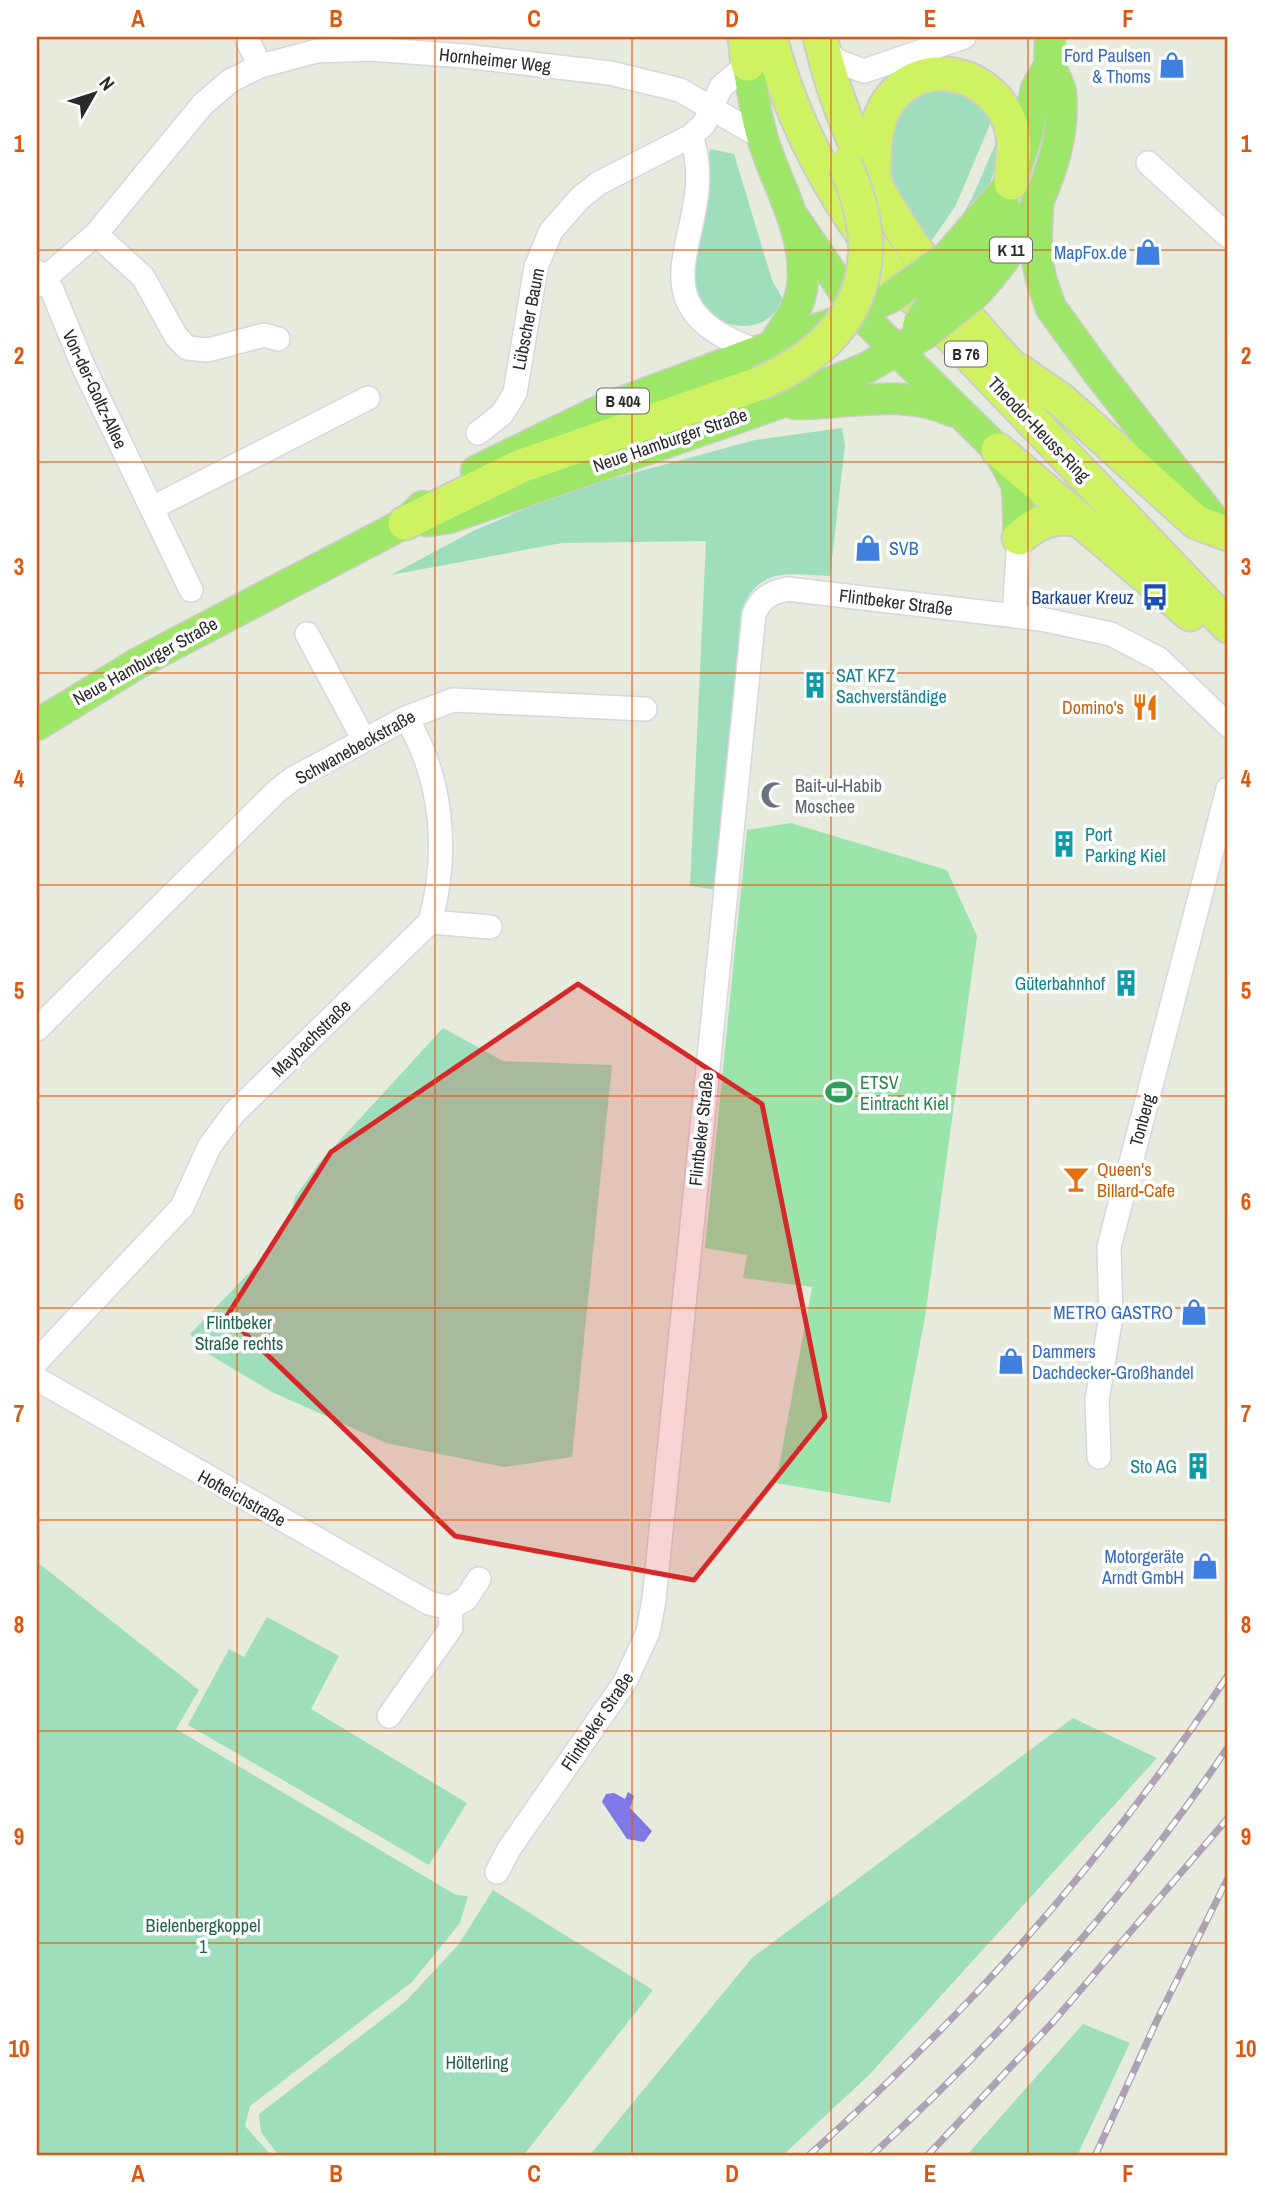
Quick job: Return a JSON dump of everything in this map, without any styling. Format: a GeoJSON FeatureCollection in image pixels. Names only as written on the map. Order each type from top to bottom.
{"type":"FeatureCollection","features":[{"type":"Feature","properties":{"kind":"highway","name":"Theodor-Heuss-Ring"},"geometry":{"type":"LineString","coordinates":[[771,37],[780,75],[811,152],[843,208],[891,273],[1228,626]]}},
{"type":"Feature","properties":{"kind":"highway","name":"Theodor-Heuss-Ring"},"geometry":{"type":"LineString","coordinates":[[811,40],[874,187],[908,243],[974,327],[1228,597]]}},
{"type":"Feature","properties":{"kind":"highway"},"geometry":{"type":"LineString","coordinates":[[405,523],[498,476],[543,458],[785,372],[822,347],[847,318],[864,272],[867,245],[863,215],[854,184],[808,85],[811,40]]}},
{"type":"Feature","properties":{"kind":"highway"},"geometry":{"type":"LineString","coordinates":[[874,187],[876,137],[885,107],[906,84],[937,73],[963,76],[983,86],[1003,109],[1025,192]]}},
{"type":"Feature","properties":{"kind":"highway","name":"B 76"},"geometry":{"type":"LineString","coordinates":[[1006,361],[1061,400],[1196,522],[1227,535]]}},
{"type":"Feature","properties":{"kind":"highway","name":"B 76"},"geometry":{"type":"LineString","coordinates":[[998,450],[1228,646]]}},
{"type":"Feature","properties":{"kind":"highway"},"geometry":{"type":"LineString","coordinates":[[1018,538],[1031,527],[1053,518],[1079,520]]}},
{"type":"Feature","properties":{"kind":"main road"},"geometry":{"type":"LineString","coordinates":[[747,50],[763,141],[793,218],[801,258],[802,288],[793,313],[766,348]]}},
{"type":"Feature","properties":{"kind":"main road","name":"K 11"},"geometry":{"type":"LineString","coordinates":[[962,275],[1011,250],[1025,192],[1027,134],[1037,89],[1050,50]]}},
{"type":"Feature","properties":{"kind":"main road","name":"K 11"},"geometry":{"type":"LineString","coordinates":[[1025,192],[1036,254],[1051,308],[1098,374],[1227,535]]}},
{"type":"Feature","properties":{"kind":"main road","name":"B 404"},"geometry":{"type":"LineString","coordinates":[[913,345],[1025,192]]}},
{"type":"Feature","properties":{"kind":"main road","name":"B 76"},"geometry":{"type":"LineString","coordinates":[[793,218],[858,312],[913,345],[957,414],[998,450]]}},
{"type":"Feature","properties":{"kind":"main road","name":"Neue Hamburger Straße"},"geometry":{"type":"LineString","coordinates":[[37,725],[138,663],[405,523],[437,494],[517,449],[601,410],[766,348],[891,297],[962,275]]}},
{"type":"Feature","properties":{"kind":"main road","name":"Neue Hamburger Straße"},"geometry":{"type":"LineString","coordinates":[[405,523],[449,518],[777,404],[913,345]]}},
{"type":"Feature","properties":{"kind":"main road","name":"B 76"},"geometry":{"type":"LineString","coordinates":[[777,404],[906,397],[931,402],[957,414]]}},
{"type":"Feature","properties":{"kind":"main road"},"geometry":{"type":"LineString","coordinates":[[998,450],[1017,485],[1018,538]]}},
{"type":"Feature","properties":{"kind":"street"},"geometry":{"type":"LineString","coordinates":[[246,37],[260,66]]}},
{"type":"Feature","properties":{"kind":"street"},"geometry":{"type":"LineString","coordinates":[[811,40],[837,61],[864,71],[964,37]]}},
{"type":"Feature","properties":{"kind":"street","name":"Hornheimer Weg"},"geometry":{"type":"LineString","coordinates":[[39,279],[96,234],[203,104],[230,81],[260,66],[317,51],[465,46],[610,73],[680,90],[763,141]]}},
{"type":"Feature","properties":{"kind":"street"},"geometry":{"type":"LineString","coordinates":[[710,107],[747,50]]}},
{"type":"Feature","properties":{"kind":"street","name":"Lübscher Baum"},"geometry":{"type":"LineString","coordinates":[[478,433],[502,414],[515,393],[536,267],[551,231],[580,198],[599,183],[691,136],[704,124],[710,107]]}},
{"type":"Feature","properties":{"kind":"street"},"geometry":{"type":"LineString","coordinates":[[691,136],[698,163],[684,277],[687,300],[695,316],[711,330],[766,348]]}},
{"type":"Feature","properties":{"kind":"street"},"geometry":{"type":"LineString","coordinates":[[1149,163],[1228,236]]}},
{"type":"Feature","properties":{"kind":"street"},"geometry":{"type":"LineString","coordinates":[[96,234],[144,277],[176,336],[187,348],[208,350],[264,335],[278,339]]}},
{"type":"Feature","properties":{"kind":"street","name":"Von-der-Goltz-Allee"},"geometry":{"type":"LineString","coordinates":[[39,279],[52,290],[84,368],[191,590]]}},
{"type":"Feature","properties":{"kind":"street"},"geometry":{"type":"LineString","coordinates":[[152,508],[368,398]]}},
{"type":"Feature","properties":{"kind":"street"},"geometry":{"type":"LineString","coordinates":[[1018,538],[1014,615],[1084,626],[1132,643],[1170,668],[1228,725]]}},
{"type":"Feature","properties":{"kind":"street","name":"Flintbeker Straße"},"geometry":{"type":"LineString","coordinates":[[497,1872],[509,1849],[625,1682],[648,1632],[654,1600],[754,614],[760,602],[772,593],[787,589],[1014,615]]}},
{"type":"Feature","properties":{"kind":"street"},"geometry":{"type":"LineString","coordinates":[[307,634],[364,740]]}},
{"type":"Feature","properties":{"kind":"street","name":"Schwanebeckstraße"},"geometry":{"type":"LineString","coordinates":[[37,1029],[278,790],[364,740],[442,703],[478,699],[645,709]]}},
{"type":"Feature","properties":{"kind":"street"},"geometry":{"type":"LineString","coordinates":[[406,718],[422,744],[431,767],[440,816],[436,901],[430,922],[490,927]]}},
{"type":"Feature","properties":{"kind":"street","name":"Tonberg"},"geometry":{"type":"LineString","coordinates":[[1100,1457],[1097,1400],[1111,1315],[1109,1247],[1228,789]]}},
{"type":"Feature","properties":{"kind":"street","name":"Maybachstraße"},"geometry":{"type":"LineString","coordinates":[[37,1361],[182,1207],[200,1151],[234,1112],[430,922]]}},
{"type":"Feature","properties":{"kind":"street","name":"Hofteichstraße"},"geometry":{"type":"LineString","coordinates":[[37,1379],[51,1390],[429,1603],[450,1608]]}},
{"type":"Feature","properties":{"kind":"street"},"geometry":{"type":"LineString","coordinates":[[389,1716],[451,1629],[450,1608],[466,1599],[479,1579]]}},
{"type":"Feature","properties":{"kind":"highlighted area"},"geometry":{"type":"Polygon","coordinates":[[[578,984],[762,1104],[825,1417],[694,1580],[455,1536],[227,1316],[331,1152],[578,984]]]}},
{"type":"Feature","properties":{"kind":"green space"},"geometry":{"type":"Polygon","coordinates":[[[941,86],[974,94],[993,117],[956,205],[930,243],[902,198],[890,166],[888,149],[891,133],[899,116],[912,99],[941,86]]]}},
{"type":"Feature","properties":{"kind":"green space"},"geometry":{"type":"Polygon","coordinates":[[[999,136],[995,167],[987,189],[953,232],[972,198],[999,136]]]}},
{"type":"Feature","properties":{"kind":"green space"},"geometry":{"type":"Polygon","coordinates":[[[710,149],[734,154],[772,280],[782,298],[769,318],[750,326],[728,324],[707,315],[693,283],[710,149]]]}},
{"type":"Feature","properties":{"kind":"green space"},"geometry":{"type":"Polygon","coordinates":[[[842,428],[845,445],[830,576],[788,574],[766,580],[748,597],[741,612],[717,890],[690,886],[706,541],[562,543],[391,575],[473,531],[567,491],[755,440],[842,428]]]}},
{"type":"Feature","properties":{"kind":"green space","name":"ETSV Eintracht Kiel"},"geometry":{"type":"Polygon","coordinates":[[[791,823],[947,870],[977,936],[925,1317],[890,1503],[776,1483],[812,1287],[743,1278],[747,1255],[705,1248],[747,830],[791,823]]]}},
{"type":"Feature","properties":{"kind":"green space","name":"Flintbeker Straße rechts"},"geometry":{"type":"Polygon","coordinates":[[[443,1028],[503,1061],[612,1065],[572,1457],[504,1467],[386,1443],[272,1392],[205,1352],[190,1334],[272,1249],[290,1222],[295,1197],[320,1162],[443,1028]]]}},
{"type":"Feature","properties":{"kind":"green space","name":"Bielenbergkoppel 1"},"geometry":{"type":"Polygon","coordinates":[[[37,1562],[199,1690],[176,1729],[456,1895],[468,1896],[460,1923],[412,1982],[250,2106],[245,2126],[272,2156],[37,2156],[37,1562]]]}},
{"type":"Feature","properties":{"kind":"green space"},"geometry":{"type":"Polygon","coordinates":[[[267,1617],[339,1656],[311,1709],[467,1803],[429,1865],[188,1725],[229,1649],[244,1657],[267,1617]]]}},
{"type":"Feature","properties":{"kind":"green space"},"geometry":{"type":"Polygon","coordinates":[[[1073,1718],[1157,1758],[869,2075],[782,2156],[589,2156],[752,1958],[1073,1718]]]}},
{"type":"Feature","properties":{"kind":"green space","name":"Hölterling"},"geometry":{"type":"Polygon","coordinates":[[[493,1890],[653,1990],[523,2156],[279,2156],[261,2132],[259,2114],[405,2002],[459,1944],[493,1890]]]}},
{"type":"Feature","properties":{"kind":"green space"},"geometry":{"type":"Polygon","coordinates":[[[1083,2024],[1130,2043],[1077,2156],[966,2156],[1083,2024]]]}},
{"type":"Feature","properties":{"kind":"shaded area"},"geometry":{"type":"Polygon","coordinates":[[[628,1792],[634,1796],[630,1808],[652,1831],[644,1842],[627,1839],[602,1802],[606,1794],[614,1793],[625,1799],[628,1792]]]}},
{"type":"Feature","properties":{"kind":"railway"},"geometry":{"type":"LineString","coordinates":[[808,2156],[925,2046],[1034,1930],[1135,1806],[1228,1675]]}},
{"type":"Feature","properties":{"kind":"railway"},"geometry":{"type":"LineString","coordinates":[[871,2156],[969,2062],[1062,1962],[1148,1857],[1228,1747]]}},
{"type":"Feature","properties":{"kind":"railway"},"geometry":{"type":"LineString","coordinates":[[927,2156],[1053,2022],[1228,1818]]}},
{"type":"Feature","properties":{"kind":"railway"},"geometry":{"type":"LineString","coordinates":[[1095,2156],[1158,2018],[1228,1878]]}},
{"type":"Feature","properties":{"kind":"place","name":"Ford Paulsen & Thoms"},"geometry":{"type":"Point","coordinates":[1172,65]}},
{"type":"Feature","properties":{"kind":"place","name":"MapFox.de"},"geometry":{"type":"Point","coordinates":[1148,252]}},
{"type":"Feature","properties":{"kind":"place","name":"SVB"},"geometry":{"type":"Point","coordinates":[868,548]}},
{"type":"Feature","properties":{"kind":"place","name":"Barkauer Kreuz"},"geometry":{"type":"Point","coordinates":[1155,597]}},
{"type":"Feature","properties":{"kind":"place","name":"SAT KFZ Sachverständige"},"geometry":{"type":"Point","coordinates":[815,685]}},
{"type":"Feature","properties":{"kind":"place","name":"Domino's"},"geometry":{"type":"Point","coordinates":[1145,707]}},
{"type":"Feature","properties":{"kind":"place","name":"Bait-ul-Habib Moschee"},"geometry":{"type":"Point","coordinates":[774,795]}},
{"type":"Feature","properties":{"kind":"place","name":"Port Parking Kiel"},"geometry":{"type":"Point","coordinates":[1064,844]}},
{"type":"Feature","properties":{"kind":"place","name":"Güterbahnhof"},"geometry":{"type":"Point","coordinates":[1126,983]}},
{"type":"Feature","properties":{"kind":"place","name":"ETSV Eintracht Kiel"},"geometry":{"type":"Point","coordinates":[839,1092]}},
{"type":"Feature","properties":{"kind":"place","name":"Queen's Billard-Cafe"},"geometry":{"type":"Point","coordinates":[1076,1179]}},
{"type":"Feature","properties":{"kind":"place","name":"METRO GASTRO"},"geometry":{"type":"Point","coordinates":[1194,1312]}},
{"type":"Feature","properties":{"kind":"place","name":"Dammers Dachdecker-Großhandel"},"geometry":{"type":"Point","coordinates":[1011,1361]}},
{"type":"Feature","properties":{"kind":"place","name":"Sto AG"},"geometry":{"type":"Point","coordinates":[1198,1466]}},
{"type":"Feature","properties":{"kind":"place","name":"Motorgeräte Arndt GmbH"},"geometry":{"type":"Point","coordinates":[1205,1566]}}]}
